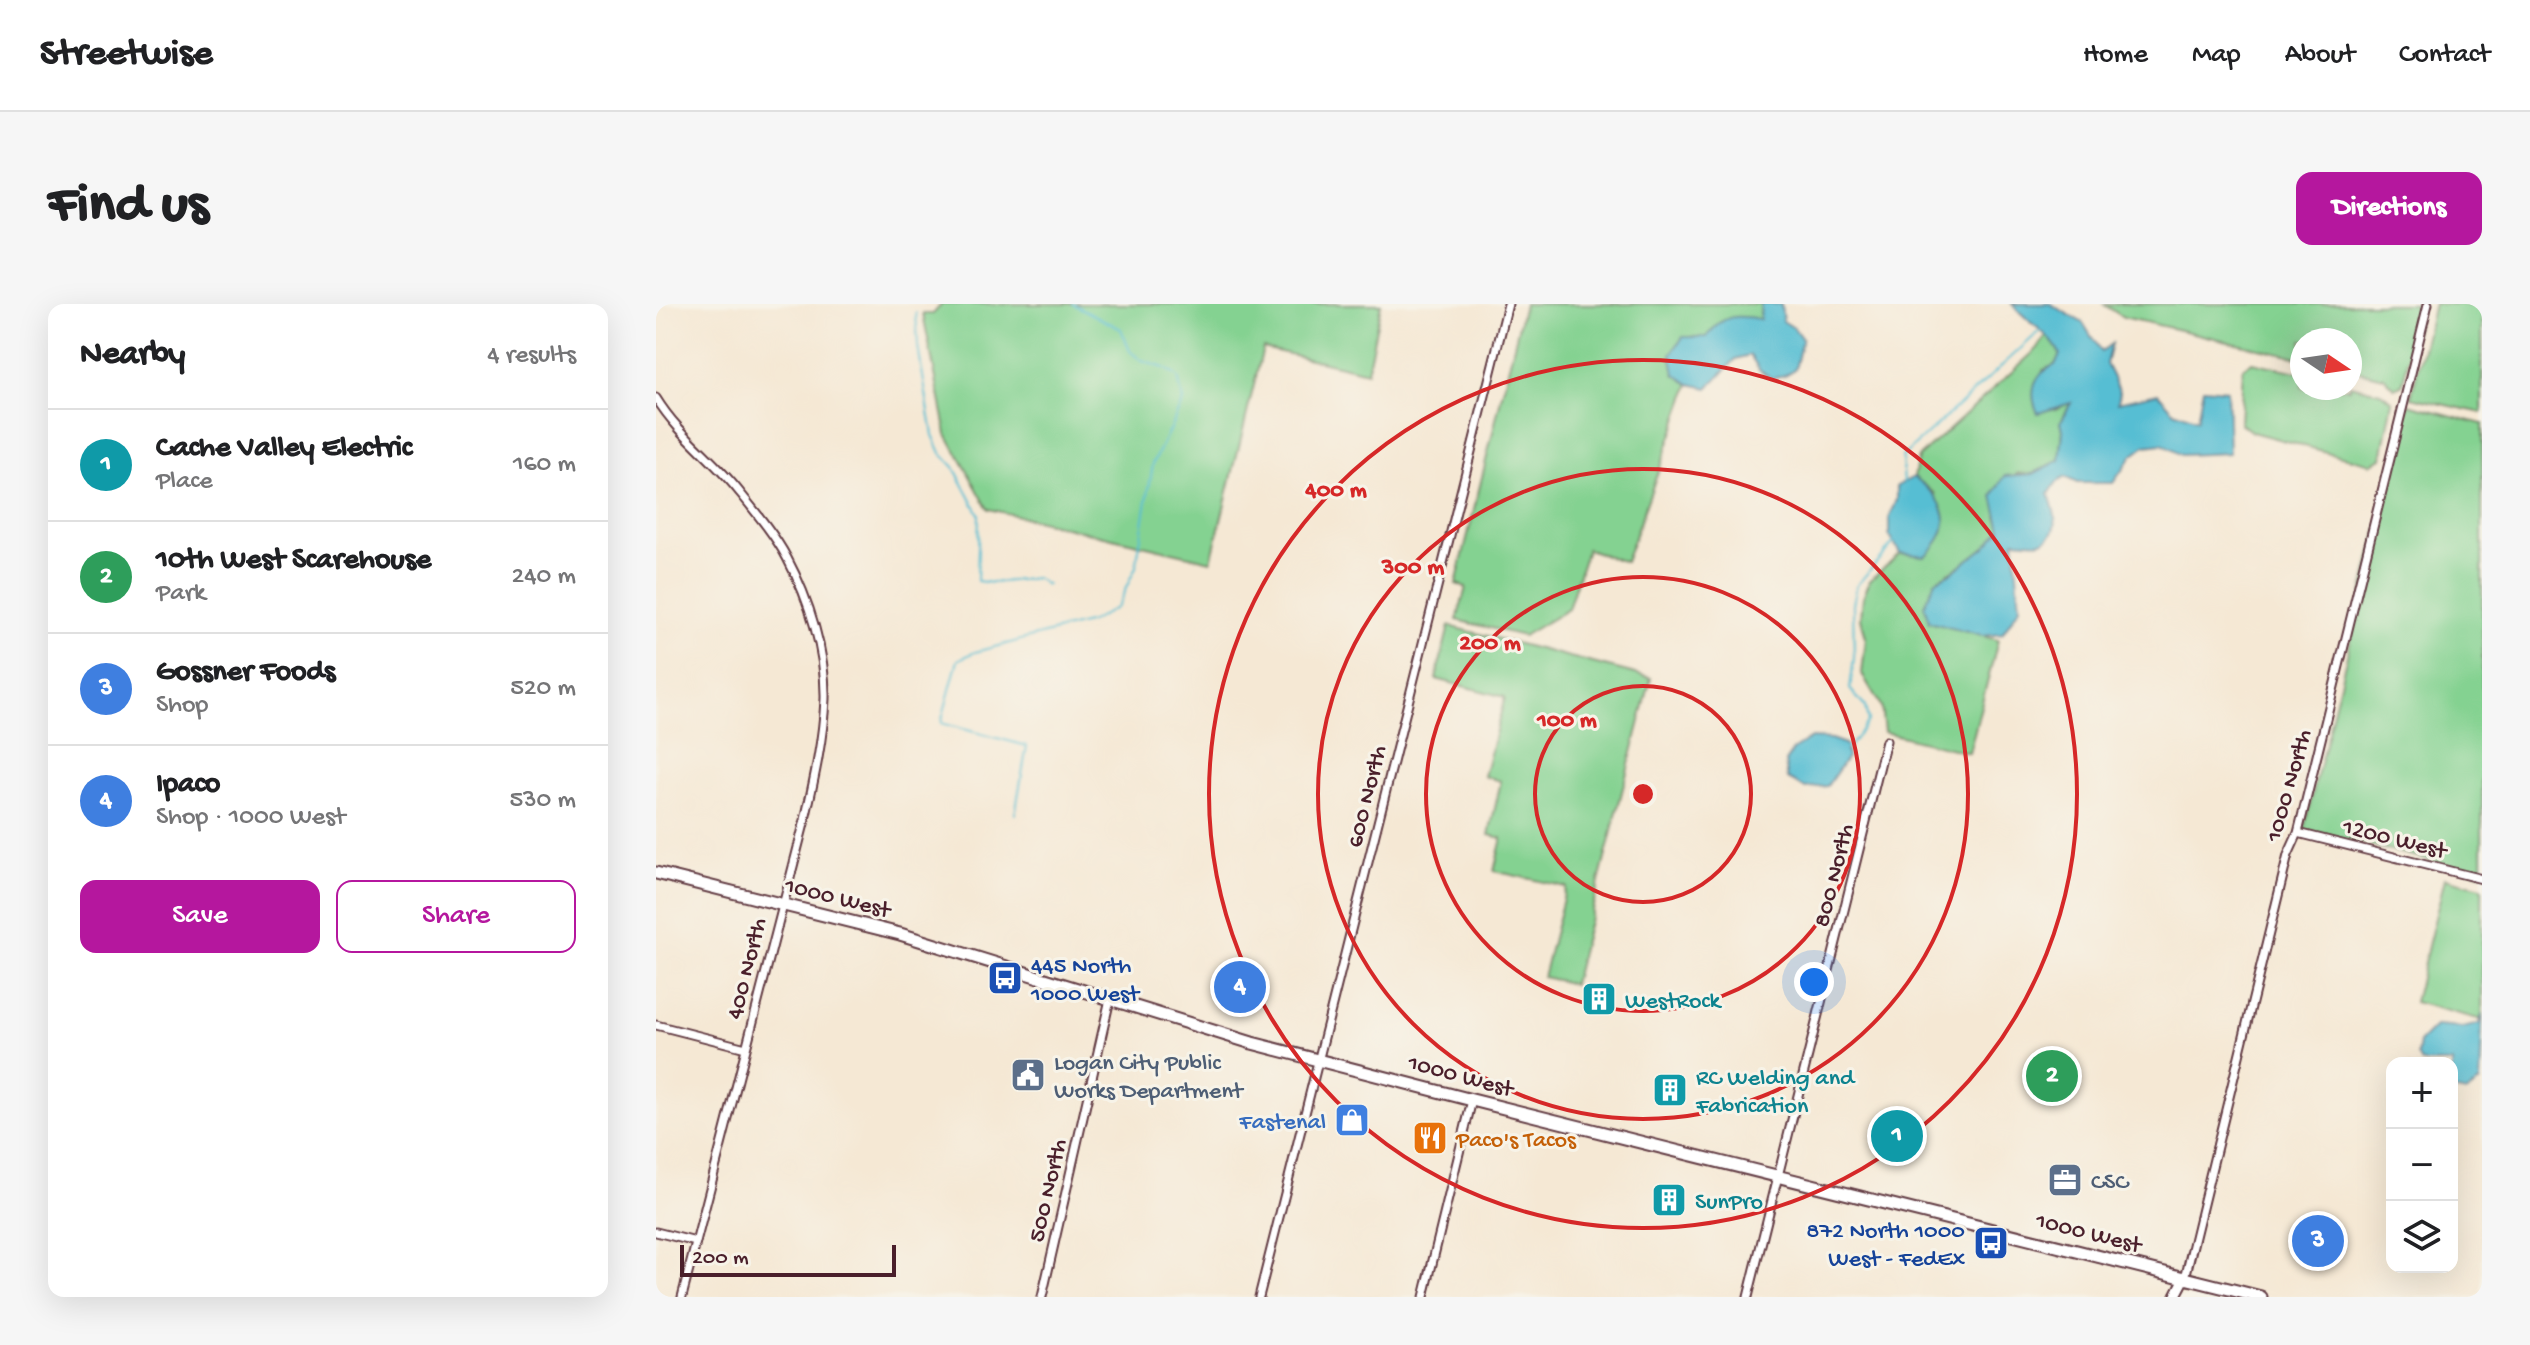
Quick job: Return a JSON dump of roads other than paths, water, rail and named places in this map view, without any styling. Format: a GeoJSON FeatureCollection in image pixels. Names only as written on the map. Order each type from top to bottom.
{"type":"FeatureCollection","features":[{"type":"Feature","properties":{"kind":"main road","name":"1000 West"},"geometry":{"type":"LineString","coordinates":[[656,873],[900,934],[1203,1028],[1472,1100],[2261,1297]]}},
{"type":"Feature","properties":{"kind":"street","name":"600 North"},"geometry":{"type":"LineString","coordinates":[[1259,1297],[1508,304]]}},
{"type":"Feature","properties":{"kind":"street","name":"1000 North"},"geometry":{"type":"LineString","coordinates":[[2185,1297],[2185,1278],[2288,855],[2298,833],[2428,304]]}},
{"type":"Feature","properties":{"kind":"street","name":"400 North"},"geometry":{"type":"LineString","coordinates":[[656,398],[670,421],[735,488],[787,557],[805,597],[819,646],[825,697],[820,756],[805,820],[682,1297]]}},
{"type":"Feature","properties":{"kind":"street","name":"800 North"},"geometry":{"type":"LineString","coordinates":[[1748,1297],[1886,741]]}},
{"type":"Feature","properties":{"kind":"street","name":"1200 West"},"geometry":{"type":"LineString","coordinates":[[2298,833],[2482,879]]}},
{"type":"Feature","properties":{"kind":"street","name":"500 North"},"geometry":{"type":"LineString","coordinates":[[1042,1297],[1110,999]]}},
{"type":"Feature","properties":{"kind":"street"},"geometry":{"type":"LineString","coordinates":[[656,1025],[746,1048]]}},
{"type":"Feature","properties":{"kind":"street"},"geometry":{"type":"LineString","coordinates":[[1424,1297],[1472,1100]]}},
{"type":"Feature","properties":{"kind":"street"},"geometry":{"type":"LineString","coordinates":[[656,1232],[696,1242]]}},
{"type":"Feature","properties":{"kind":"street","name":"1000 North"},"geometry":{"type":"LineString","coordinates":[[2175,1297],[2185,1278]]}},
{"type":"Feature","properties":{"kind":"water"},"geometry":{"type":"Polygon","coordinates":[[[1761,304],[1781,304],[1783,321],[1794,328],[1802,339],[1795,369],[1771,378],[1759,369],[1750,355],[1736,359],[1708,388],[1690,384],[1675,374],[1671,354],[1683,337],[1707,337],[1718,324],[1729,318],[1760,319],[1761,304]]]}},
{"type":"Feature","properties":{"kind":"water"},"geometry":{"type":"Polygon","coordinates":[[[2012,304],[2050,304],[2083,323],[2101,352],[2111,344],[2106,364],[2120,392],[2118,402],[2158,393],[2174,411],[2197,420],[2203,388],[2227,390],[2229,453],[2181,455],[2162,444],[2145,446],[2132,456],[2113,483],[2077,483],[2065,477],[2056,483],[2049,494],[2056,521],[2053,533],[2038,542],[2014,540],[2020,607],[2002,634],[1982,636],[1929,622],[1924,605],[1935,581],[1985,547],[2001,529],[1993,496],[2005,476],[2033,474],[2060,460],[2061,421],[2071,403],[2038,413],[2033,398],[2035,384],[2042,373],[2055,365],[2060,354],[2050,340],[2012,304]]]}},
{"type":"Feature","properties":{"kind":"water"},"geometry":{"type":"Polygon","coordinates":[[[1914,477],[1934,495],[1944,514],[1942,534],[1925,556],[1900,553],[1889,535],[1889,519],[1897,500],[1897,486],[1914,477]]]}},
{"type":"Feature","properties":{"kind":"water"},"geometry":{"type":"Polygon","coordinates":[[[1811,738],[1831,739],[1845,744],[1847,757],[1827,786],[1805,788],[1788,779],[1785,762],[1794,749],[1811,738]]]}},
{"type":"Feature","properties":{"kind":"water"},"geometry":{"type":"Polygon","coordinates":[[[2482,1015],[2480,1082],[2466,1093],[2458,1091],[2458,1057],[2418,1057],[2419,1043],[2436,1026],[2463,1028],[2479,1024],[2482,1015]]]}},
{"type":"Feature","properties":{"kind":"waterway"},"geometry":{"type":"LineString","coordinates":[[1015,814],[1027,746],[941,723],[958,660],[975,652],[1091,622],[1117,607],[1136,567],[1153,464],[1183,401],[1178,377],[1164,368],[1142,361],[1130,351],[1121,329],[1073,304]]}},
{"type":"Feature","properties":{"kind":"waterway"},"geometry":{"type":"LineString","coordinates":[[916,313],[918,347],[933,435],[979,514],[977,581],[993,583],[1036,578],[1046,585]]}},
{"type":"Feature","properties":{"kind":"waterway"},"geometry":{"type":"LineString","coordinates":[[1904,482],[1902,457],[2041,330]]}},
{"type":"Feature","properties":{"kind":"waterway"},"geometry":{"type":"LineString","coordinates":[[1845,749],[1868,721],[1865,707],[1850,689],[1854,658],[1853,604],[1857,585],[1895,541]]}},
{"type":"Feature","properties":{"kind":"place","name":"445 North 1000 West"},"geometry":{"type":"Point","coordinates":[1005,978]}},
{"type":"Feature","properties":{"kind":"place","name":"Ipaco"},"geometry":{"type":"Point","coordinates":[1240,987]}},
{"type":"Feature","properties":{"kind":"place","name":"WestRock"},"geometry":{"type":"Point","coordinates":[1599,999]}},
{"type":"Feature","properties":{"kind":"place","name":"Logan City Public Works Department"},"geometry":{"type":"Point","coordinates":[1028,1075]}},
{"type":"Feature","properties":{"kind":"place","name":"10th West Scarehouse"},"geometry":{"type":"Point","coordinates":[2052,1076]}},
{"type":"Feature","properties":{"kind":"place","name":"RC Welding and Fabrication"},"geometry":{"type":"Point","coordinates":[1670,1090]}},
{"type":"Feature","properties":{"kind":"place","name":"Fastenal"},"geometry":{"type":"Point","coordinates":[1352,1120]}},
{"type":"Feature","properties":{"kind":"place","name":"Cache Valley Electric"},"geometry":{"type":"Point","coordinates":[1897,1136]}},
{"type":"Feature","properties":{"kind":"place","name":"Paco's Tacos"},"geometry":{"type":"Point","coordinates":[1430,1138]}},
{"type":"Feature","properties":{"kind":"place","name":"CSC"},"geometry":{"type":"Point","coordinates":[2065,1180]}},
{"type":"Feature","properties":{"kind":"place","name":"SunPro"},"geometry":{"type":"Point","coordinates":[1669,1200]}},
{"type":"Feature","properties":{"kind":"place","name":"Gossner Foods"},"geometry":{"type":"Point","coordinates":[2318,1241]}},
{"type":"Feature","properties":{"kind":"place","name":"872 North 1000 West - FedEx"},"geometry":{"type":"Point","coordinates":[1991,1243]}}]}
